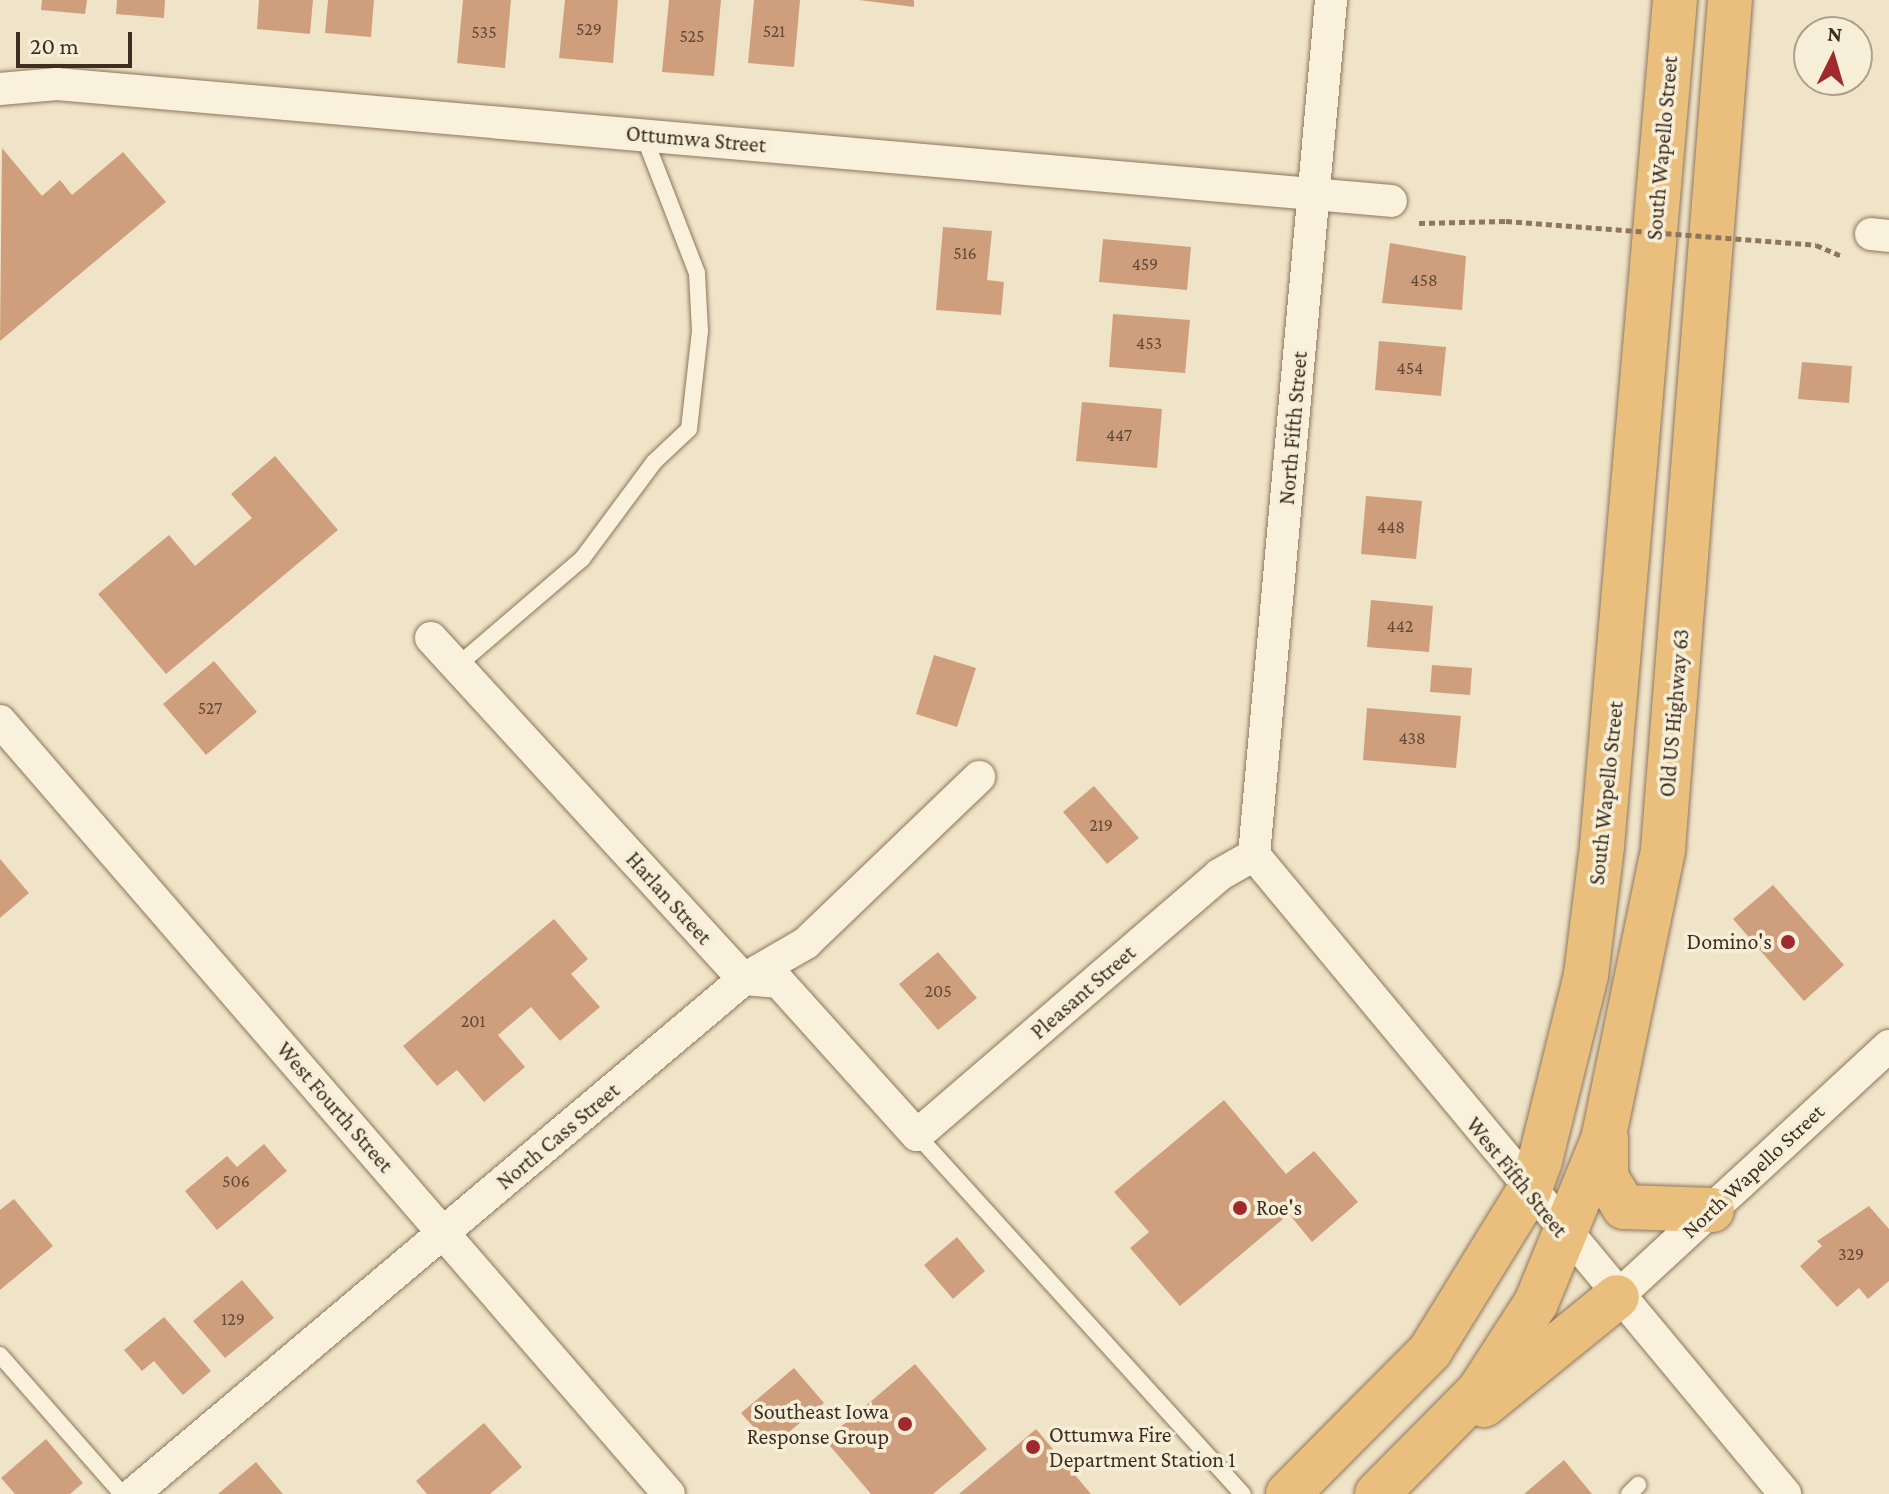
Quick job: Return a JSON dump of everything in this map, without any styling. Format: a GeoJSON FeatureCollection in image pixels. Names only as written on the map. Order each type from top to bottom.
{"type":"FeatureCollection","features":[{"type":"Feature","properties":{"kind":"highway","name":"South Wapello Street"},"geometry":{"type":"LineString","coordinates":[[1288,1494],[1430,1351],[1529,1191],[1589,946],[1675,0]]}},
{"type":"Feature","properties":{"kind":"highway","name":"Old US Highway 63"},"geometry":{"type":"LineString","coordinates":[[1387,1486],[1479,1391],[1567,1239],[1606,1125],[1663,849],[1730,0]]}},
{"type":"Feature","properties":{"kind":"highway"},"geometry":{"type":"LineString","coordinates":[[1606,1125],[1606,1177],[1624,1207],[1712,1210]]}},
{"type":"Feature","properties":{"kind":"highway"},"geometry":{"type":"LineString","coordinates":[[1387,1486],[1617,1297]]}},
{"type":"Feature","properties":{"kind":"street","name":"North Fifth Street"},"geometry":{"type":"LineString","coordinates":[[1254,855],[1331,0]]}},
{"type":"Feature","properties":{"kind":"street","name":"Ottumwa Street"},"geometry":{"type":"LineString","coordinates":[[0,92],[57,84],[1391,201]]}},
{"type":"Feature","properties":{"kind":"street","name":"Harlan Street"},"geometry":{"type":"LineString","coordinates":[[431,638],[744,979]]}},
{"type":"Feature","properties":{"kind":"street","name":"West Fourth Street"},"geometry":{"type":"LineString","coordinates":[[0,721],[669,1494]]}},
{"type":"Feature","properties":{"kind":"street","name":"North Cass Street"},"geometry":{"type":"LineString","coordinates":[[133,1494],[744,979],[806,943],[979,777]]}},
{"type":"Feature","properties":{"kind":"street","name":"West Fifth Street"},"geometry":{"type":"LineString","coordinates":[[1254,855],[1567,1239],[1785,1494]]}},
{"type":"Feature","properties":{"kind":"street","name":"Pleasant Street"},"geometry":{"type":"LineString","coordinates":[[917,1135],[1219,875],[1254,855]]}},
{"type":"Feature","properties":{"kind":"street"},"geometry":{"type":"LineString","coordinates":[[744,979],[779,982],[917,1135]]}},
{"type":"Feature","properties":{"kind":"street","name":"North Wapello Street"},"geometry":{"type":"LineString","coordinates":[[1617,1297],[1889,1046]]}},
{"type":"Feature","properties":{"kind":"lane"},"geometry":{"type":"LineString","coordinates":[[0,92],[33,89],[183,100]]}},
{"type":"Feature","properties":{"kind":"lane"},"geometry":{"type":"LineString","coordinates":[[457,666],[582,559],[654,462],[689,429],[700,331],[697,273],[643,134]]}},
{"type":"Feature","properties":{"kind":"lane"},"geometry":{"type":"LineString","coordinates":[[917,1135],[1243,1494]]}},
{"type":"Feature","properties":{"kind":"lane"},"geometry":{"type":"LineString","coordinates":[[0,1355],[122,1494]]}},
{"type":"Feature","properties":{"kind":"path"},"geometry":{"type":"LineString","coordinates":[[1506,221],[1816,245],[1843,257]]}},
{"type":"Feature","properties":{"kind":"building"},"geometry":{"type":"Polygon","coordinates":[[[42,0],[87,0],[85,14],[41,10],[42,0]]]}},
{"type":"Feature","properties":{"kind":"building"},"geometry":{"type":"Polygon","coordinates":[[[117,0],[165,0],[164,18],[116,14],[117,0]]]}},
{"type":"Feature","properties":{"kind":"building"},"geometry":{"type":"Polygon","coordinates":[[[259,0],[313,0],[310,34],[257,29],[259,0]]]}},
{"type":"Feature","properties":{"kind":"building"},"geometry":{"type":"Polygon","coordinates":[[[328,0],[374,0],[371,37],[325,33],[328,0]]]}},
{"type":"Feature","properties":{"kind":"building"},"geometry":{"type":"Polygon","coordinates":[[[463,0],[511,0],[505,68],[457,63],[463,0]]]}},
{"type":"Feature","properties":{"kind":"building"},"geometry":{"type":"Polygon","coordinates":[[[565,0],[618,0],[613,63],[559,58],[565,0]]]}},
{"type":"Feature","properties":{"kind":"building"},"geometry":{"type":"Polygon","coordinates":[[[669,0],[721,0],[714,76],[662,72],[669,0]]]}},
{"type":"Feature","properties":{"kind":"building"},"geometry":{"type":"Polygon","coordinates":[[[754,0],[800,0],[794,67],[748,63],[754,0]]]}},
{"type":"Feature","properties":{"kind":"building"},"geometry":{"type":"Polygon","coordinates":[[[859,0],[914,0],[914,7],[859,0]]]}},
{"type":"Feature","properties":{"kind":"building"},"geometry":{"type":"Polygon","coordinates":[[[2,148],[42,196],[60,180],[72,195],[123,152],[166,202],[0,341],[2,148]]]}},
{"type":"Feature","properties":{"kind":"building"},"geometry":{"type":"Polygon","coordinates":[[[943,227],[992,231],[987,280],[1004,282],[1001,315],[936,310],[943,227]]]}},
{"type":"Feature","properties":{"kind":"building"},"geometry":{"type":"Polygon","coordinates":[[[1103,239],[1191,247],[1187,290],[1099,282],[1103,239]]]}},
{"type":"Feature","properties":{"kind":"building"},"geometry":{"type":"Polygon","coordinates":[[[1390,243],[1466,256],[1462,310],[1382,303],[1390,243]]]}},
{"type":"Feature","properties":{"kind":"building"},"geometry":{"type":"Polygon","coordinates":[[[1113,314],[1190,320],[1185,373],[1109,367],[1113,314]]]}},
{"type":"Feature","properties":{"kind":"building"},"geometry":{"type":"Polygon","coordinates":[[[1379,341],[1446,347],[1441,396],[1375,390],[1379,341]]]}},
{"type":"Feature","properties":{"kind":"building"},"geometry":{"type":"Polygon","coordinates":[[[1802,362],[1852,366],[1849,403],[1798,399],[1802,362]]]}},
{"type":"Feature","properties":{"kind":"building"},"geometry":{"type":"Polygon","coordinates":[[[1082,402],[1162,409],[1157,468],[1076,461],[1082,402]]]}},
{"type":"Feature","properties":{"kind":"building"},"geometry":{"type":"Polygon","coordinates":[[[275,456],[338,530],[166,674],[98,594],[169,535],[195,566],[252,518],[231,494],[275,456]]]}},
{"type":"Feature","properties":{"kind":"building"},"geometry":{"type":"Polygon","coordinates":[[[1366,496],[1422,501],[1416,559],[1361,554],[1366,496]]]}},
{"type":"Feature","properties":{"kind":"building"},"geometry":{"type":"Polygon","coordinates":[[[1371,600],[1433,606],[1429,652],[1367,647],[1371,600]]]}},
{"type":"Feature","properties":{"kind":"building"},"geometry":{"type":"Polygon","coordinates":[[[934,655],[976,668],[957,727],[916,714],[934,655]]]}},
{"type":"Feature","properties":{"kind":"building"},"geometry":{"type":"Polygon","coordinates":[[[214,661],[257,712],[206,755],[163,704],[214,661]]]}},
{"type":"Feature","properties":{"kind":"building"},"geometry":{"type":"Polygon","coordinates":[[[1432,665],[1472,668],[1470,695],[1430,692],[1432,665]]]}},
{"type":"Feature","properties":{"kind":"building"},"geometry":{"type":"Polygon","coordinates":[[[1367,708],[1461,716],[1456,768],[1363,760],[1367,708]]]}},
{"type":"Feature","properties":{"kind":"building"},"geometry":{"type":"Polygon","coordinates":[[[1094,786],[1139,838],[1107,864],[1063,812],[1094,786]]]}},
{"type":"Feature","properties":{"kind":"building"},"geometry":{"type":"Polygon","coordinates":[[[0,859],[29,893],[0,918],[0,859]]]}},
{"type":"Feature","properties":{"kind":"building","name":"Domino's"},"geometry":{"type":"Polygon","coordinates":[[[1773,885],[1844,965],[1804,1001],[1733,919],[1773,885]]]}},
{"type":"Feature","properties":{"kind":"building"},"geometry":{"type":"Polygon","coordinates":[[[554,919],[588,959],[571,974],[600,1007],[560,1041],[531,1007],[498,1035],[525,1067],[484,1102],[457,1070],[437,1086],[403,1046],[554,919]]]}},
{"type":"Feature","properties":{"kind":"building"},"geometry":{"type":"Polygon","coordinates":[[[938,952],[977,998],[938,1030],[899,984],[938,952]]]}},
{"type":"Feature","properties":{"kind":"building","name":"Roe's"},"geometry":{"type":"Polygon","coordinates":[[[1224,1100],[1286,1174],[1314,1151],[1358,1202],[1312,1242],[1289,1214],[1180,1306],[1130,1248],[1149,1232],[1114,1192],[1224,1100]]]}},
{"type":"Feature","properties":{"kind":"building"},"geometry":{"type":"Polygon","coordinates":[[[264,1144],[287,1171],[217,1230],[185,1191],[227,1156],[237,1167],[264,1144]]]}},
{"type":"Feature","properties":{"kind":"building"},"geometry":{"type":"Polygon","coordinates":[[[14,1199],[53,1246],[0,1290],[0,1210],[14,1199]]]}},
{"type":"Feature","properties":{"kind":"building"},"geometry":{"type":"Polygon","coordinates":[[[1869,1206],[1889,1229],[1889,1281],[1868,1299],[1859,1288],[1837,1307],[1800,1266],[1822,1246],[1817,1241],[1869,1206]]]}},
{"type":"Feature","properties":{"kind":"building"},"geometry":{"type":"Polygon","coordinates":[[[957,1237],[985,1271],[953,1299],[924,1265],[957,1237]]]}},
{"type":"Feature","properties":{"kind":"building"},"geometry":{"type":"Polygon","coordinates":[[[242,1280],[274,1318],[225,1358],[193,1321],[242,1280]]]}},
{"type":"Feature","properties":{"kind":"building"},"geometry":{"type":"Polygon","coordinates":[[[164,1317],[211,1371],[183,1395],[154,1361],[142,1371],[124,1350],[164,1317]]]}},
{"type":"Feature","properties":{"kind":"building","name":"Southeast Iowa Response Group"},"geometry":{"type":"Polygon","coordinates":[[[915,1364],[987,1449],[933,1494],[871,1494],[825,1440],[915,1364]]]}},
{"type":"Feature","properties":{"kind":"building"},"geometry":{"type":"Polygon","coordinates":[[[794,1368],[824,1403],[771,1447],[741,1413],[794,1368]]]}},
{"type":"Feature","properties":{"kind":"building"},"geometry":{"type":"Polygon","coordinates":[[[484,1423],[522,1467],[490,1494],[427,1494],[416,1481],[484,1423]]]}},
{"type":"Feature","properties":{"kind":"building","name":"Ottumwa Fire Department Station 1"},"geometry":{"type":"Polygon","coordinates":[[[1036,1429],[1091,1494],[959,1494],[1036,1429]]]}},
{"type":"Feature","properties":{"kind":"building"},"geometry":{"type":"Polygon","coordinates":[[[46,1439],[83,1483],[70,1494],[15,1494],[1,1478],[46,1439]]]}},
{"type":"Feature","properties":{"kind":"building"},"geometry":{"type":"Polygon","coordinates":[[[1564,1460],[1592,1494],[1524,1494],[1564,1460]]]}},
{"type":"Feature","properties":{"kind":"building"},"geometry":{"type":"Polygon","coordinates":[[[256,1462],[283,1494],[218,1494],[256,1462]]]}},
{"type":"Feature","properties":{"kind":"place","name":"Domino's"},"geometry":{"type":"Point","coordinates":[1788,942]}},
{"type":"Feature","properties":{"kind":"place","name":"Roe's"},"geometry":{"type":"Point","coordinates":[1240,1208]}},
{"type":"Feature","properties":{"kind":"place","name":"Southeast Iowa Response Group"},"geometry":{"type":"Point","coordinates":[905,1424]}},
{"type":"Feature","properties":{"kind":"place","name":"Ottumwa Fire Department Station 1"},"geometry":{"type":"Point","coordinates":[1033,1447]}}]}
